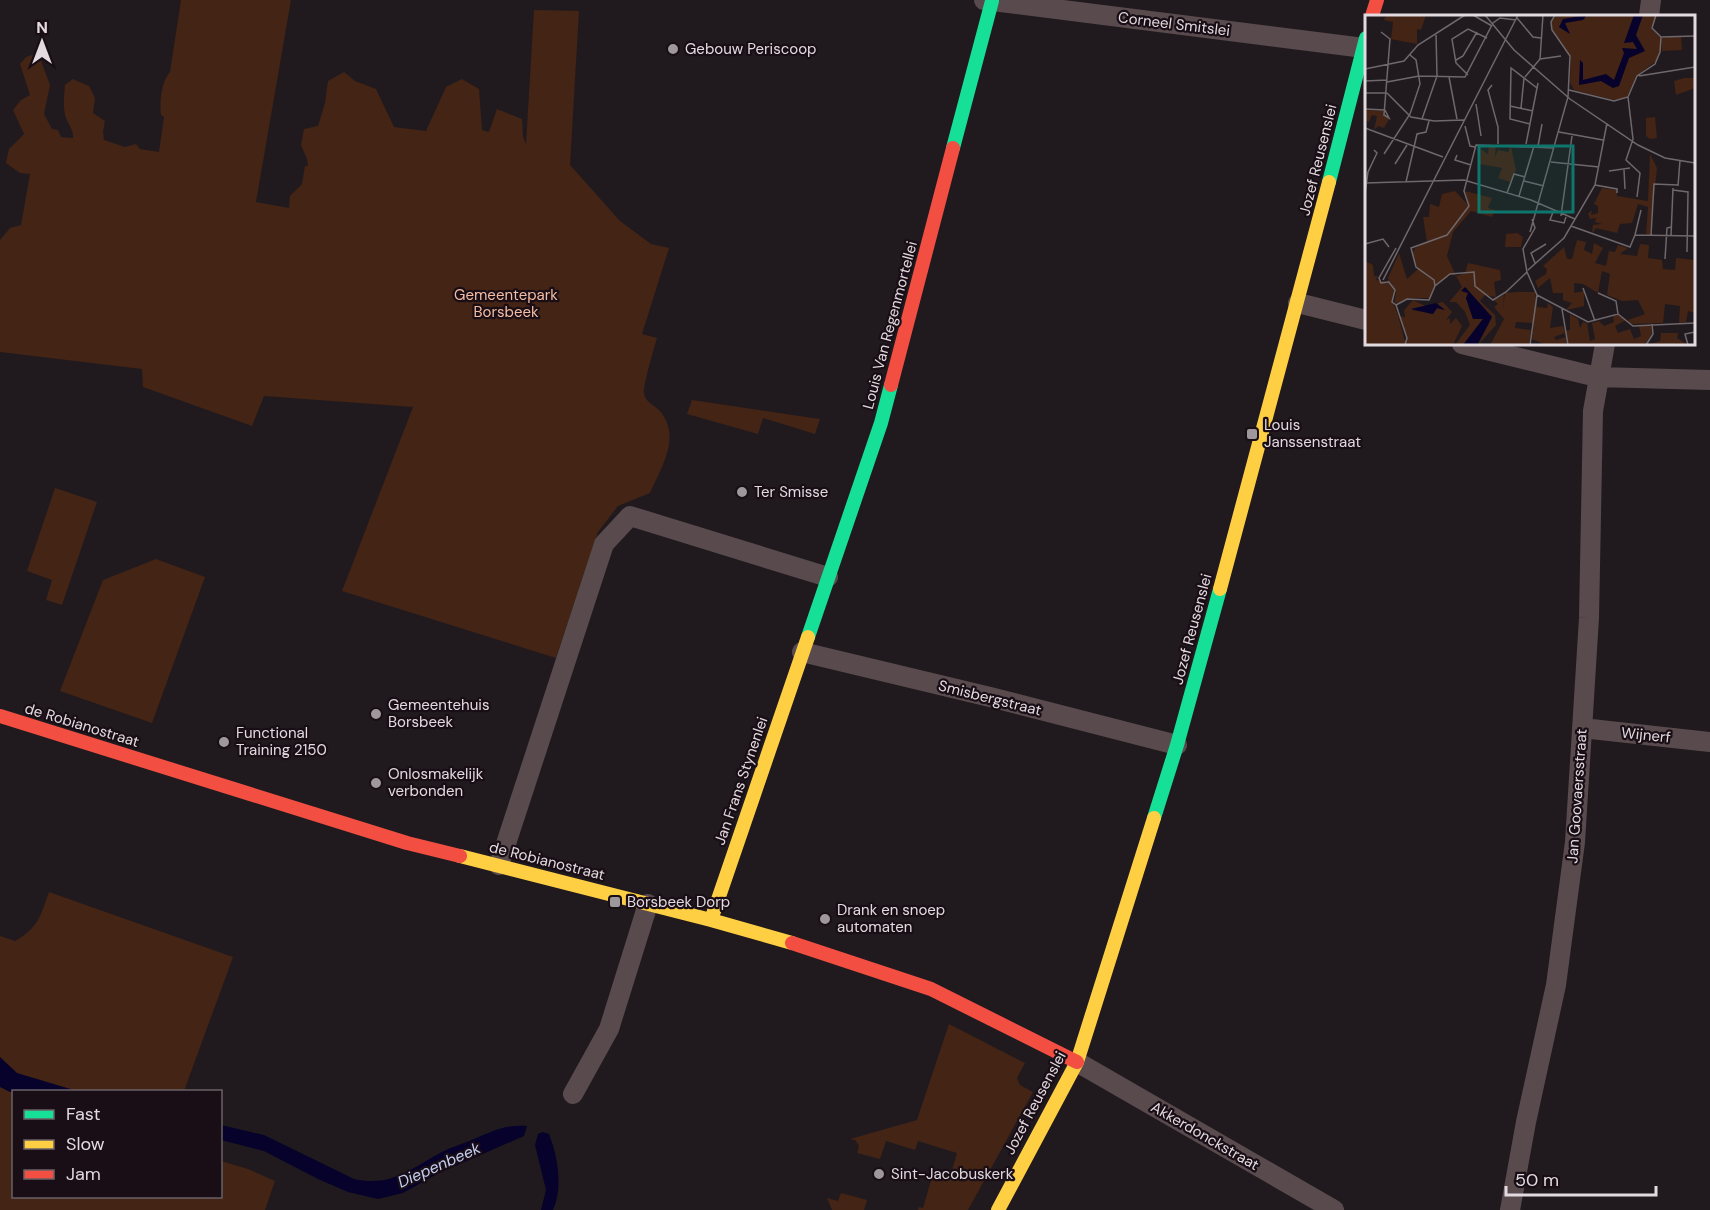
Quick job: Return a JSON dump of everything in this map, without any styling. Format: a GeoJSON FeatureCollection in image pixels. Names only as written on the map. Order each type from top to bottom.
{"type":"FeatureCollection","features":[{"type":"Feature","properties":{"kind":"street"},"geometry":{"type":"LineString","coordinates":[[1372,15],[1377,0]]}},
{"type":"Feature","properties":{"kind":"street"},"geometry":{"type":"LineString","coordinates":[[1649,15],[1652,0]]}},
{"type":"Feature","properties":{"kind":"street","name":"Corneel Smitslei"},"geometry":{"type":"LineString","coordinates":[[988,1],[1072,5],[1365,43]]}},
{"type":"Feature","properties":{"kind":"street","name":"Louis Van Regenmortellei"},"geometry":{"type":"LineString","coordinates":[[802,652],[881,423],[988,1]]}},
{"type":"Feature","properties":{"kind":"street","name":"Jozef Reusenslei"},"geometry":{"type":"LineString","coordinates":[[998,1210],[1077,1062],[1177,745],[1299,303],[1365,43]]}},
{"type":"Feature","properties":{"kind":"street"},"geometry":{"type":"LineString","coordinates":[[1299,303],[1365,320]]}},
{"type":"Feature","properties":{"kind":"street"},"geometry":{"type":"LineString","coordinates":[[1466,345],[1597,377],[1710,380]]}},
{"type":"Feature","properties":{"kind":"street","name":"Jan Goovaersstraat"},"geometry":{"type":"LineString","coordinates":[[1510,1210],[1526,1122],[1556,985],[1575,842],[1589,618],[1593,411],[1597,377],[1605,345]]}},
{"type":"Feature","properties":{"kind":"street"},"geometry":{"type":"LineString","coordinates":[[499,865],[604,544],[630,516],[828,577]]}},
{"type":"Feature","properties":{"kind":"street","name":"Smisbergstraat"},"geometry":{"type":"LineString","coordinates":[[802,652],[1177,745]]}},
{"type":"Feature","properties":{"kind":"street","name":"Jan Frans Stynenlei"},"geometry":{"type":"LineString","coordinates":[[711,920],[802,652]]}},
{"type":"Feature","properties":{"kind":"street","name":"de Robianostraat"},"geometry":{"type":"LineString","coordinates":[[0,716],[407,843],[711,920],[816,950],[931,989],[1077,1062]]}},
{"type":"Feature","properties":{"kind":"street","name":"Wijnerf"},"geometry":{"type":"LineString","coordinates":[[1582,728],[1710,742]]}},
{"type":"Feature","properties":{"kind":"street"},"geometry":{"type":"LineString","coordinates":[[573,1094],[609,1029],[648,904]]}},
{"type":"Feature","properties":{"kind":"street","name":"Akkerdonckstraat"},"geometry":{"type":"LineString","coordinates":[[1077,1062],[1332,1209]]}},
{"type":"Feature","properties":{"kind":"green space","name":"Gemeentepark Borsbeek"},"geometry":{"type":"Polygon","coordinates":[[[181,0],[291,0],[256,202],[289,208],[290,196],[302,184],[305,166],[308,166],[301,145],[304,129],[318,126],[325,103],[328,81],[344,72],[355,81],[376,89],[394,127],[426,131],[446,87],[462,79],[479,89],[482,130],[489,132],[497,109],[522,119],[523,137],[526,144],[534,10],[579,11],[570,165],[620,221],[651,244],[669,248],[642,334],[657,338],[644,393],[648,401],[666,420],[669,441],[664,462],[650,493],[618,506],[598,532],[556,658],[342,591],[413,407],[264,396],[252,426],[143,387],[142,369],[0,352],[0,240],[10,228],[21,225],[30,174],[20,173],[6,163],[9,149],[24,134],[13,110],[21,100],[30,95],[20,64],[26,57],[38,53],[50,85],[44,114],[52,129],[58,130],[61,137],[73,138],[65,115],[64,104],[65,85],[73,79],[89,86],[95,98],[93,113],[105,121],[104,140],[125,147],[136,144],[140,149],[159,152],[164,117],[160,110],[161,98],[165,80],[170,72],[181,0]]]}},
{"type":"Feature","properties":{"kind":"green space"},"geometry":{"type":"Polygon","coordinates":[[[692,400],[820,419],[815,434],[763,418],[758,434],[687,414],[692,400]]]}},
{"type":"Feature","properties":{"kind":"green space"},"geometry":{"type":"Polygon","coordinates":[[[55,488],[97,502],[62,605],[46,600],[52,580],[27,571],[55,488]]]}},
{"type":"Feature","properties":{"kind":"green space"},"geometry":{"type":"Polygon","coordinates":[[[156,559],[205,577],[152,723],[60,691],[103,580],[156,559]]]}},
{"type":"Feature","properties":{"kind":"green space"},"geometry":{"type":"Polygon","coordinates":[[[49,892],[233,957],[184,1090],[12,1090],[12,1198],[222,1198],[222,1161],[248,1169],[275,1181],[265,1210],[0,1210],[0,936],[15,941],[34,926],[41,915],[49,892]]]}},
{"type":"Feature","properties":{"kind":"green space"},"geometry":{"type":"Polygon","coordinates":[[[949,1024],[1025,1063],[1017,1078],[1020,1085],[1033,1092],[968,1210],[918,1210],[919,1207],[923,1208],[934,1170],[951,1174],[957,1153],[918,1141],[915,1150],[886,1141],[880,1159],[857,1153],[859,1146],[855,1140],[850,1139],[917,1120],[949,1024]]]}},
{"type":"Feature","properties":{"kind":"green space"},"geometry":{"type":"Polygon","coordinates":[[[841,1193],[867,1200],[864,1210],[832,1210],[827,1198],[838,1201],[841,1193]]]}},
{"type":"Feature","properties":{"kind":"water"},"geometry":{"type":"Polygon","coordinates":[[[0,1057],[17,1073],[74,1090],[12,1090],[10,1092],[0,1087],[0,1057]]]}},
{"type":"Feature","properties":{"kind":"water","name":"Diepenbeek"},"geometry":{"type":"Polygon","coordinates":[[[222,1125],[264,1135],[354,1179],[367,1181],[389,1179],[409,1171],[444,1151],[493,1131],[506,1127],[527,1126],[524,1136],[437,1174],[403,1193],[378,1199],[348,1192],[264,1151],[222,1140],[222,1125]]]}},
{"type":"Feature","properties":{"kind":"water"},"geometry":{"type":"Polygon","coordinates":[[[543,1132],[549,1134],[557,1162],[559,1182],[553,1210],[541,1210],[546,1190],[535,1145],[538,1134],[543,1132]]]}},
{"type":"Feature","properties":{"kind":"traffic: fast"},"geometry":{"type":"LineString","coordinates":[[953,148],[992,1]]}},
{"type":"Feature","properties":{"kind":"traffic: fast"},"geometry":{"type":"LineString","coordinates":[[1329,182],[1365,42]]}},
{"type":"Feature","properties":{"kind":"traffic: fast"},"geometry":{"type":"LineString","coordinates":[[808,637],[881,423],[891,385]]}},
{"type":"Feature","properties":{"kind":"traffic: fast"},"geometry":{"type":"LineString","coordinates":[[1154,818],[1177,745],[1220,589]]}},
{"type":"Feature","properties":{"kind":"traffic: slow"},"geometry":{"type":"LineString","coordinates":[[1220,589],[1329,182]]}},
{"type":"Feature","properties":{"kind":"traffic: slow"},"geometry":{"type":"LineString","coordinates":[[711,920],[808,637]]}},
{"type":"Feature","properties":{"kind":"traffic: slow"},"geometry":{"type":"LineString","coordinates":[[998,1210],[1077,1062],[1154,818]]}},
{"type":"Feature","properties":{"kind":"traffic: slow"},"geometry":{"type":"LineString","coordinates":[[460,856],[792,943]]}},
{"type":"Feature","properties":{"kind":"traffic: jam"},"geometry":{"type":"LineString","coordinates":[[1372,15],[1377,0]]}},
{"type":"Feature","properties":{"kind":"traffic: jam"},"geometry":{"type":"LineString","coordinates":[[891,385],[953,148]]}},
{"type":"Feature","properties":{"kind":"traffic: jam"},"geometry":{"type":"LineString","coordinates":[[0,716],[407,843],[460,856]]}},
{"type":"Feature","properties":{"kind":"traffic: jam"},"geometry":{"type":"LineString","coordinates":[[792,943],[931,989],[1077,1062]]}},
{"type":"Feature","properties":{"kind":"place","name":"Gebouw Periscoop"},"geometry":{"type":"Point","coordinates":[673,49]}},
{"type":"Feature","properties":{"kind":"place","name":"Louis Janssenstraat"},"geometry":{"type":"Point","coordinates":[1252,434]}},
{"type":"Feature","properties":{"kind":"place","name":"Ter Smisse"},"geometry":{"type":"Point","coordinates":[742,492]}},
{"type":"Feature","properties":{"kind":"place","name":"Gemeentehuis Borsbeek"},"geometry":{"type":"Point","coordinates":[376,714]}},
{"type":"Feature","properties":{"kind":"place","name":"Functional Training 2150"},"geometry":{"type":"Point","coordinates":[224,742]}},
{"type":"Feature","properties":{"kind":"place","name":"Onlosmakelijk verbonden"},"geometry":{"type":"Point","coordinates":[376,783]}},
{"type":"Feature","properties":{"kind":"place","name":"Borsbeek Dorp"},"geometry":{"type":"Point","coordinates":[615,902]}},
{"type":"Feature","properties":{"kind":"place","name":"Drank en snoep automaten"},"geometry":{"type":"Point","coordinates":[825,919]}},
{"type":"Feature","properties":{"kind":"place","name":"Sint-Jacobuskerk"},"geometry":{"type":"Point","coordinates":[879,1174]}}]}
